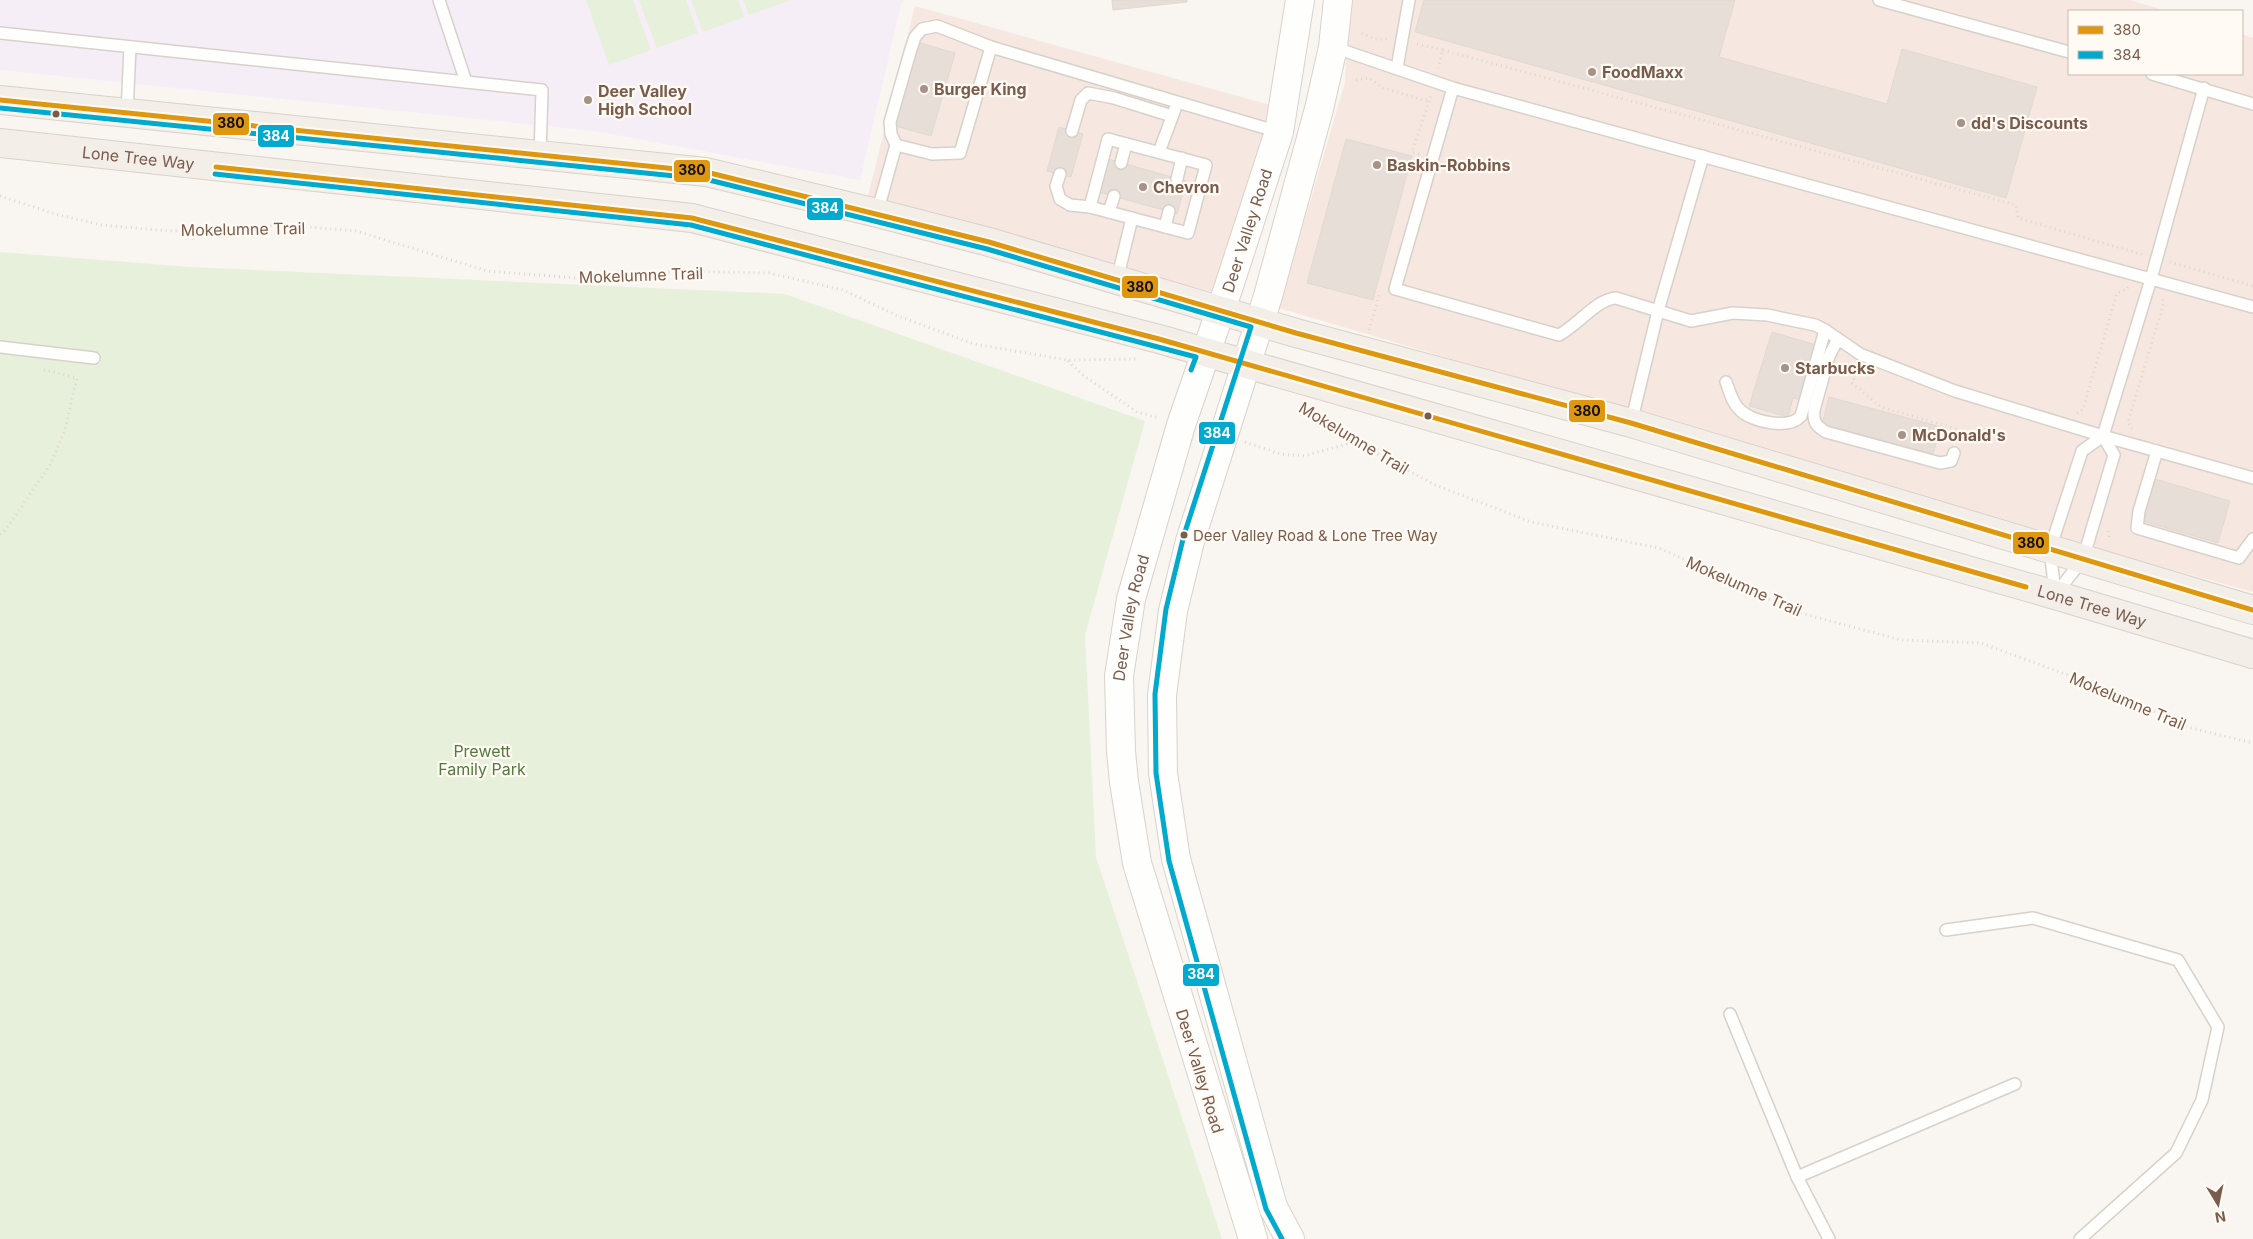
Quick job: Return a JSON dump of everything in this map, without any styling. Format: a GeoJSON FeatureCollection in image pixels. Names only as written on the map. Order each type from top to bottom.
{"type":"FeatureCollection","features":[{"type":"Feature","properties":{"kind":"main road","name":"Deer Valley Road"},"geometry":{"type":"LineString","coordinates":[[1253,1239],[1137,863],[1124,782],[1119,676],[1131,599],[1181,425],[1279,132],[1300,0]]}},
{"type":"Feature","properties":{"kind":"main road"},"geometry":{"type":"LineString","coordinates":[[1319,0],[1318,10],[1323,33],[1333,47]]}},
{"type":"Feature","properties":{"kind":"main road","name":"Deer Valley Road"},"geometry":{"type":"LineString","coordinates":[[1290,1239],[1273,1207],[1176,859],[1163,773],[1162,695],[1172,611],[1191,537],[1222,435],[1260,322],[1319,109],[1333,47],[1338,0]]}},
{"type":"Feature","properties":{"kind":"main road"},"geometry":{"type":"LineString","coordinates":[[0,100],[706,172],[877,212],[990,242],[1260,322],[1631,423],[2253,610]]}},
{"type":"Feature","properties":{"kind":"main road","name":"Lone Tree Way"},"geometry":{"type":"LineString","coordinates":[[0,143],[692,218],[1206,352],[2055,595],[2253,654]]}},
{"type":"Feature","properties":{"kind":"lane"},"geometry":{"type":"LineString","coordinates":[[438,0],[466,82]]}},
{"type":"Feature","properties":{"kind":"lane"},"geometry":{"type":"LineString","coordinates":[[1397,68],[1408,0]]}},
{"type":"Feature","properties":{"kind":"lane"},"geometry":{"type":"LineString","coordinates":[[1879,0],[2068,52]]}},
{"type":"Feature","properties":{"kind":"lane"},"geometry":{"type":"LineString","coordinates":[[877,212],[896,145],[891,134],[890,122],[910,49],[915,37],[922,29],[937,26],[991,47],[1279,132]]}},
{"type":"Feature","properties":{"kind":"lane"},"geometry":{"type":"LineString","coordinates":[[0,33],[542,90],[540,155]]}},
{"type":"Feature","properties":{"kind":"lane"},"geometry":{"type":"LineString","coordinates":[[127,113],[130,47]]}},
{"type":"Feature","properties":{"kind":"lane"},"geometry":{"type":"LineString","coordinates":[[896,145],[932,154],[960,153],[991,47]]}},
{"type":"Feature","properties":{"kind":"lane"},"geometry":{"type":"LineString","coordinates":[[1333,47],[1453,88],[2253,307]]}},
{"type":"Feature","properties":{"kind":"lane"},"geometry":{"type":"LineString","coordinates":[[2156,75],[2253,104]]}},
{"type":"Feature","properties":{"kind":"lane"},"geometry":{"type":"LineString","coordinates":[[1453,88],[1395,290],[1559,335],[1572,329],[1606,299],[1616,298],[1691,320],[1733,313],[1767,315],[1815,325],[1826,330],[1860,354],[1909,375],[2103,436],[2253,478]]}},
{"type":"Feature","properties":{"kind":"lane"},"geometry":{"type":"LineString","coordinates":[[2055,595],[2050,549],[2082,451],[2103,436],[2151,278],[2204,88]]}},
{"type":"Feature","properties":{"kind":"lane"},"geometry":{"type":"LineString","coordinates":[[1072,131],[1082,100],[1088,93],[1114,98],[1172,116]]}},
{"type":"Feature","properties":{"kind":"lane"},"geometry":{"type":"LineString","coordinates":[[1159,152],[1178,101]]}},
{"type":"Feature","properties":{"kind":"lane"},"geometry":{"type":"LineString","coordinates":[[1060,174],[1056,186],[1060,199],[1070,204],[1090,207],[1188,232],[1206,165],[1108,139],[1090,207]]}},
{"type":"Feature","properties":{"kind":"lane"},"geometry":{"type":"LineString","coordinates":[[1121,163],[1126,144]]}},
{"type":"Feature","properties":{"kind":"lane"},"geometry":{"type":"LineString","coordinates":[[1631,423],[1658,311],[1703,156]]}},
{"type":"Feature","properties":{"kind":"lane"},"geometry":{"type":"LineString","coordinates":[[1177,179],[1182,158]]}},
{"type":"Feature","properties":{"kind":"lane"},"geometry":{"type":"LineString","coordinates":[[1109,212],[1114,196]]}},
{"type":"Feature","properties":{"kind":"lane"},"geometry":{"type":"LineString","coordinates":[[1165,226],[1169,212]]}},
{"type":"Feature","properties":{"kind":"lane"},"geometry":{"type":"LineString","coordinates":[[1117,280],[1132,218]]}},
{"type":"Feature","properties":{"kind":"lane"},"geometry":{"type":"LineString","coordinates":[[1726,382],[1734,404],[1746,415],[1779,424],[1797,421],[1801,416],[1826,330]]}},
{"type":"Feature","properties":{"kind":"lane"},"geometry":{"type":"LineString","coordinates":[[1838,339],[1830,354],[1814,410],[1813,419],[1817,426],[1826,432],[1940,463],[1951,461],[1954,453]]}},
{"type":"Feature","properties":{"kind":"lane"},"geometry":{"type":"LineString","coordinates":[[0,347],[94,358]]}},
{"type":"Feature","properties":{"kind":"lane"},"geometry":{"type":"LineString","coordinates":[[2055,595],[2083,559],[2114,455],[2103,436]]}},
{"type":"Feature","properties":{"kind":"lane"},"geometry":{"type":"LineString","coordinates":[[2156,451],[2139,511],[2137,528],[2239,558],[2253,539]]}},
{"type":"Feature","properties":{"kind":"lane"},"geometry":{"type":"LineString","coordinates":[[1946,930],[2033,918],[2178,960],[2218,1027],[2202,1100],[2176,1153],[2080,1239]]}},
{"type":"Feature","properties":{"kind":"lane"},"geometry":{"type":"LineString","coordinates":[[1730,1014],[1797,1177],[1829,1239]]}},
{"type":"Feature","properties":{"kind":"lane"},"geometry":{"type":"LineString","coordinates":[[1797,1177],[2015,1084]]}},
{"type":"Feature","properties":{"kind":"path"},"geometry":{"type":"LineString","coordinates":[[1362,33],[1374,39],[1386,38],[1443,50],[2016,205],[2018,218],[2253,286]]}},
{"type":"Feature","properties":{"kind":"path"},"geometry":{"type":"LineString","coordinates":[[1416,163],[1419,154],[1412,152],[1430,102],[1443,50]]}},
{"type":"Feature","properties":{"kind":"path"},"geometry":{"type":"LineString","coordinates":[[1356,80],[1361,77],[1369,78],[1383,88],[1430,102]]}},
{"type":"Feature","properties":{"kind":"path","name":"Mokelumne Trail"},"geometry":{"type":"LineString","coordinates":[[0,196],[54,214],[102,225],[169,231],[283,225],[356,231],[488,271],[589,280],[677,271],[769,273],[843,290],[898,316],[974,344],[1067,360],[1141,359]]}},
{"type":"Feature","properties":{"kind":"path"},"geometry":{"type":"LineString","coordinates":[[2074,427],[2077,413],[2083,409],[2117,293],[2127,289],[2139,253]]}},
{"type":"Feature","properties":{"kind":"path"},"geometry":{"type":"LineString","coordinates":[[2131,444],[2134,433],[2128,422],[2164,302],[2161,299],[2171,262]]}},
{"type":"Feature","properties":{"kind":"path"},"geometry":{"type":"LineString","coordinates":[[1369,330],[1381,287]]}},
{"type":"Feature","properties":{"kind":"path"},"geometry":{"type":"LineString","coordinates":[[1830,354],[1854,377],[1852,383],[1881,407],[1960,430]]}},
{"type":"Feature","properties":{"kind":"path"},"geometry":{"type":"LineString","coordinates":[[1067,360],[1084,376],[1137,412],[1181,425]]}},
{"type":"Feature","properties":{"kind":"path"},"geometry":{"type":"LineString","coordinates":[[0,534],[6,529],[50,465],[64,430],[77,378],[38,368]]}},
{"type":"Feature","properties":{"kind":"path","name":"Mokelumne Trail"},"geometry":{"type":"LineString","coordinates":[[1294,402],[1330,423],[1356,442],[1433,484],[1522,519],[1659,548],[1797,612],[1901,640],[1981,643],[2095,685],[2191,728],[2253,743]]}},
{"type":"Feature","properties":{"kind":"path"},"geometry":{"type":"LineString","coordinates":[[1222,435],[1280,454],[1304,456],[1356,442]]}},
{"type":"Feature","properties":{"kind":"path"},"geometry":{"type":"LineString","coordinates":[[2109,526],[2110,540]]}},
{"type":"Feature","properties":{"kind":"shaded area","name":"Deer Valley High School"},"geometry":{"type":"Polygon","coordinates":[[[0,0],[904,0],[901,4],[860,180],[594,131],[0,70],[0,0]]]}},
{"type":"Feature","properties":{"kind":"shaded area"},"geometry":{"type":"Polygon","coordinates":[[[1348,0],[2130,0],[2163,10],[2068,10],[2068,75],[2243,75],[2243,34],[2253,38],[2253,592],[2021,528],[1279,308],[1345,82],[1348,0]]]}},
{"type":"Feature","properties":{"kind":"shaded area"},"geometry":{"type":"Polygon","coordinates":[[[915,6],[1274,106],[1213,292],[867,200],[915,6]]]}},
{"type":"Feature","properties":{"kind":"green space"},"geometry":{"type":"Polygon","coordinates":[[[586,0],[633,0],[651,50],[609,65],[586,0]]]}},
{"type":"Feature","properties":{"kind":"green space"},"geometry":{"type":"Polygon","coordinates":[[[639,0],[686,0],[698,33],[657,48],[639,0]]]}},
{"type":"Feature","properties":{"kind":"green space"},"geometry":{"type":"Polygon","coordinates":[[[691,0],[738,0],[744,17],[703,32],[691,0]]]}},
{"type":"Feature","properties":{"kind":"green space"},"geometry":{"type":"Polygon","coordinates":[[[743,0],[791,0],[749,15],[743,0]]]}},
{"type":"Feature","properties":{"kind":"green space","name":"Prewett Family Park"},"geometry":{"type":"Polygon","coordinates":[[[0,252],[190,267],[785,294],[1145,421],[1085,635],[1096,857],[1222,1239],[0,1239],[0,252]]]}},
{"type":"Feature","properties":{"kind":"building"},"geometry":{"type":"Polygon","coordinates":[[[1112,0],[1187,0],[1187,2],[1113,10],[1112,0]]]}},
{"type":"Feature","properties":{"kind":"building"},"geometry":{"type":"Polygon","coordinates":[[[1424,0],[1735,0],[1719,57],[1887,104],[1902,49],[2037,87],[2006,198],[1415,32],[1424,0]]]}},
{"type":"Feature","properties":{"kind":"building","name":"Burger King"},"geometry":{"type":"Polygon","coordinates":[[[916,42],[955,53],[931,136],[892,125],[916,42]]]}},
{"type":"Feature","properties":{"kind":"building"},"geometry":{"type":"Polygon","coordinates":[[[1059,127],[1083,134],[1071,177],[1047,171],[1059,127]]]}},
{"type":"Feature","properties":{"kind":"building"},"geometry":{"type":"Polygon","coordinates":[[[1346,139],[1412,156],[1373,300],[1307,283],[1346,139]]]}},
{"type":"Feature","properties":{"kind":"building","name":"Chevron"},"geometry":{"type":"Polygon","coordinates":[[[1108,159],[1186,181],[1177,214],[1099,192],[1108,159]]]}},
{"type":"Feature","properties":{"kind":"building","name":"Starbucks"},"geometry":{"type":"Polygon","coordinates":[[[1772,332],[1816,345],[1801,400],[1793,398],[1788,417],[1749,406],[1772,332]]]}},
{"type":"Feature","properties":{"kind":"building"},"geometry":{"type":"Polygon","coordinates":[[[1829,397],[1941,427],[1933,454],[1822,424],[1829,397]]]}},
{"type":"Feature","properties":{"kind":"building"},"geometry":{"type":"Polygon","coordinates":[[[2155,479],[2230,501],[2218,543],[2143,521],[2155,479]]]}},
{"type":"Feature","properties":{"kind":"transit line","name":"380"},"geometry":{"type":"LineString","coordinates":[[0,100],[706,172],[989,242],[1296,333],[1631,423],[2253,610]]}},
{"type":"Feature","properties":{"kind":"transit line","name":"384"},"geometry":{"type":"LineString","coordinates":[[0,108],[705,179],[987,249],[1251,327],[1184,535],[1166,609],[1155,694],[1156,773],[1169,861],[1266,1209],[1282,1239]]}},
{"type":"Feature","properties":{"kind":"transit line","name":"380"},"geometry":{"type":"LineString","coordinates":[[216,167],[692,218],[1159,339],[2026,587]]}},
{"type":"Feature","properties":{"kind":"transit line","name":"384"},"geometry":{"type":"LineString","coordinates":[[215,174],[691,225],[1196,357],[1191,370]]}},
{"type":"Feature","properties":{"kind":"place","name":"FoodMaxx"},"geometry":{"type":"Point","coordinates":[1592,72]}},
{"type":"Feature","properties":{"kind":"place","name":"Burger King"},"geometry":{"type":"Point","coordinates":[924,89]}},
{"type":"Feature","properties":{"kind":"place","name":"Deer Valley High School"},"geometry":{"type":"Point","coordinates":[588,100]}},
{"type":"Feature","properties":{"kind":"place","name":"dd's Discounts"},"geometry":{"type":"Point","coordinates":[1961,123]}},
{"type":"Feature","properties":{"kind":"place","name":"Baskin-Robbins"},"geometry":{"type":"Point","coordinates":[1377,165]}},
{"type":"Feature","properties":{"kind":"place","name":"Chevron"},"geometry":{"type":"Point","coordinates":[1143,187]}},
{"type":"Feature","properties":{"kind":"place","name":"Starbucks"},"geometry":{"type":"Point","coordinates":[1785,368]}},
{"type":"Feature","properties":{"kind":"place","name":"McDonald's"},"geometry":{"type":"Point","coordinates":[1902,435]}},
{"type":"Feature","properties":{"kind":"place","name":"Deer Valley Road & Lone Tree Way"},"geometry":{"type":"Point","coordinates":[1184,535]}}]}
